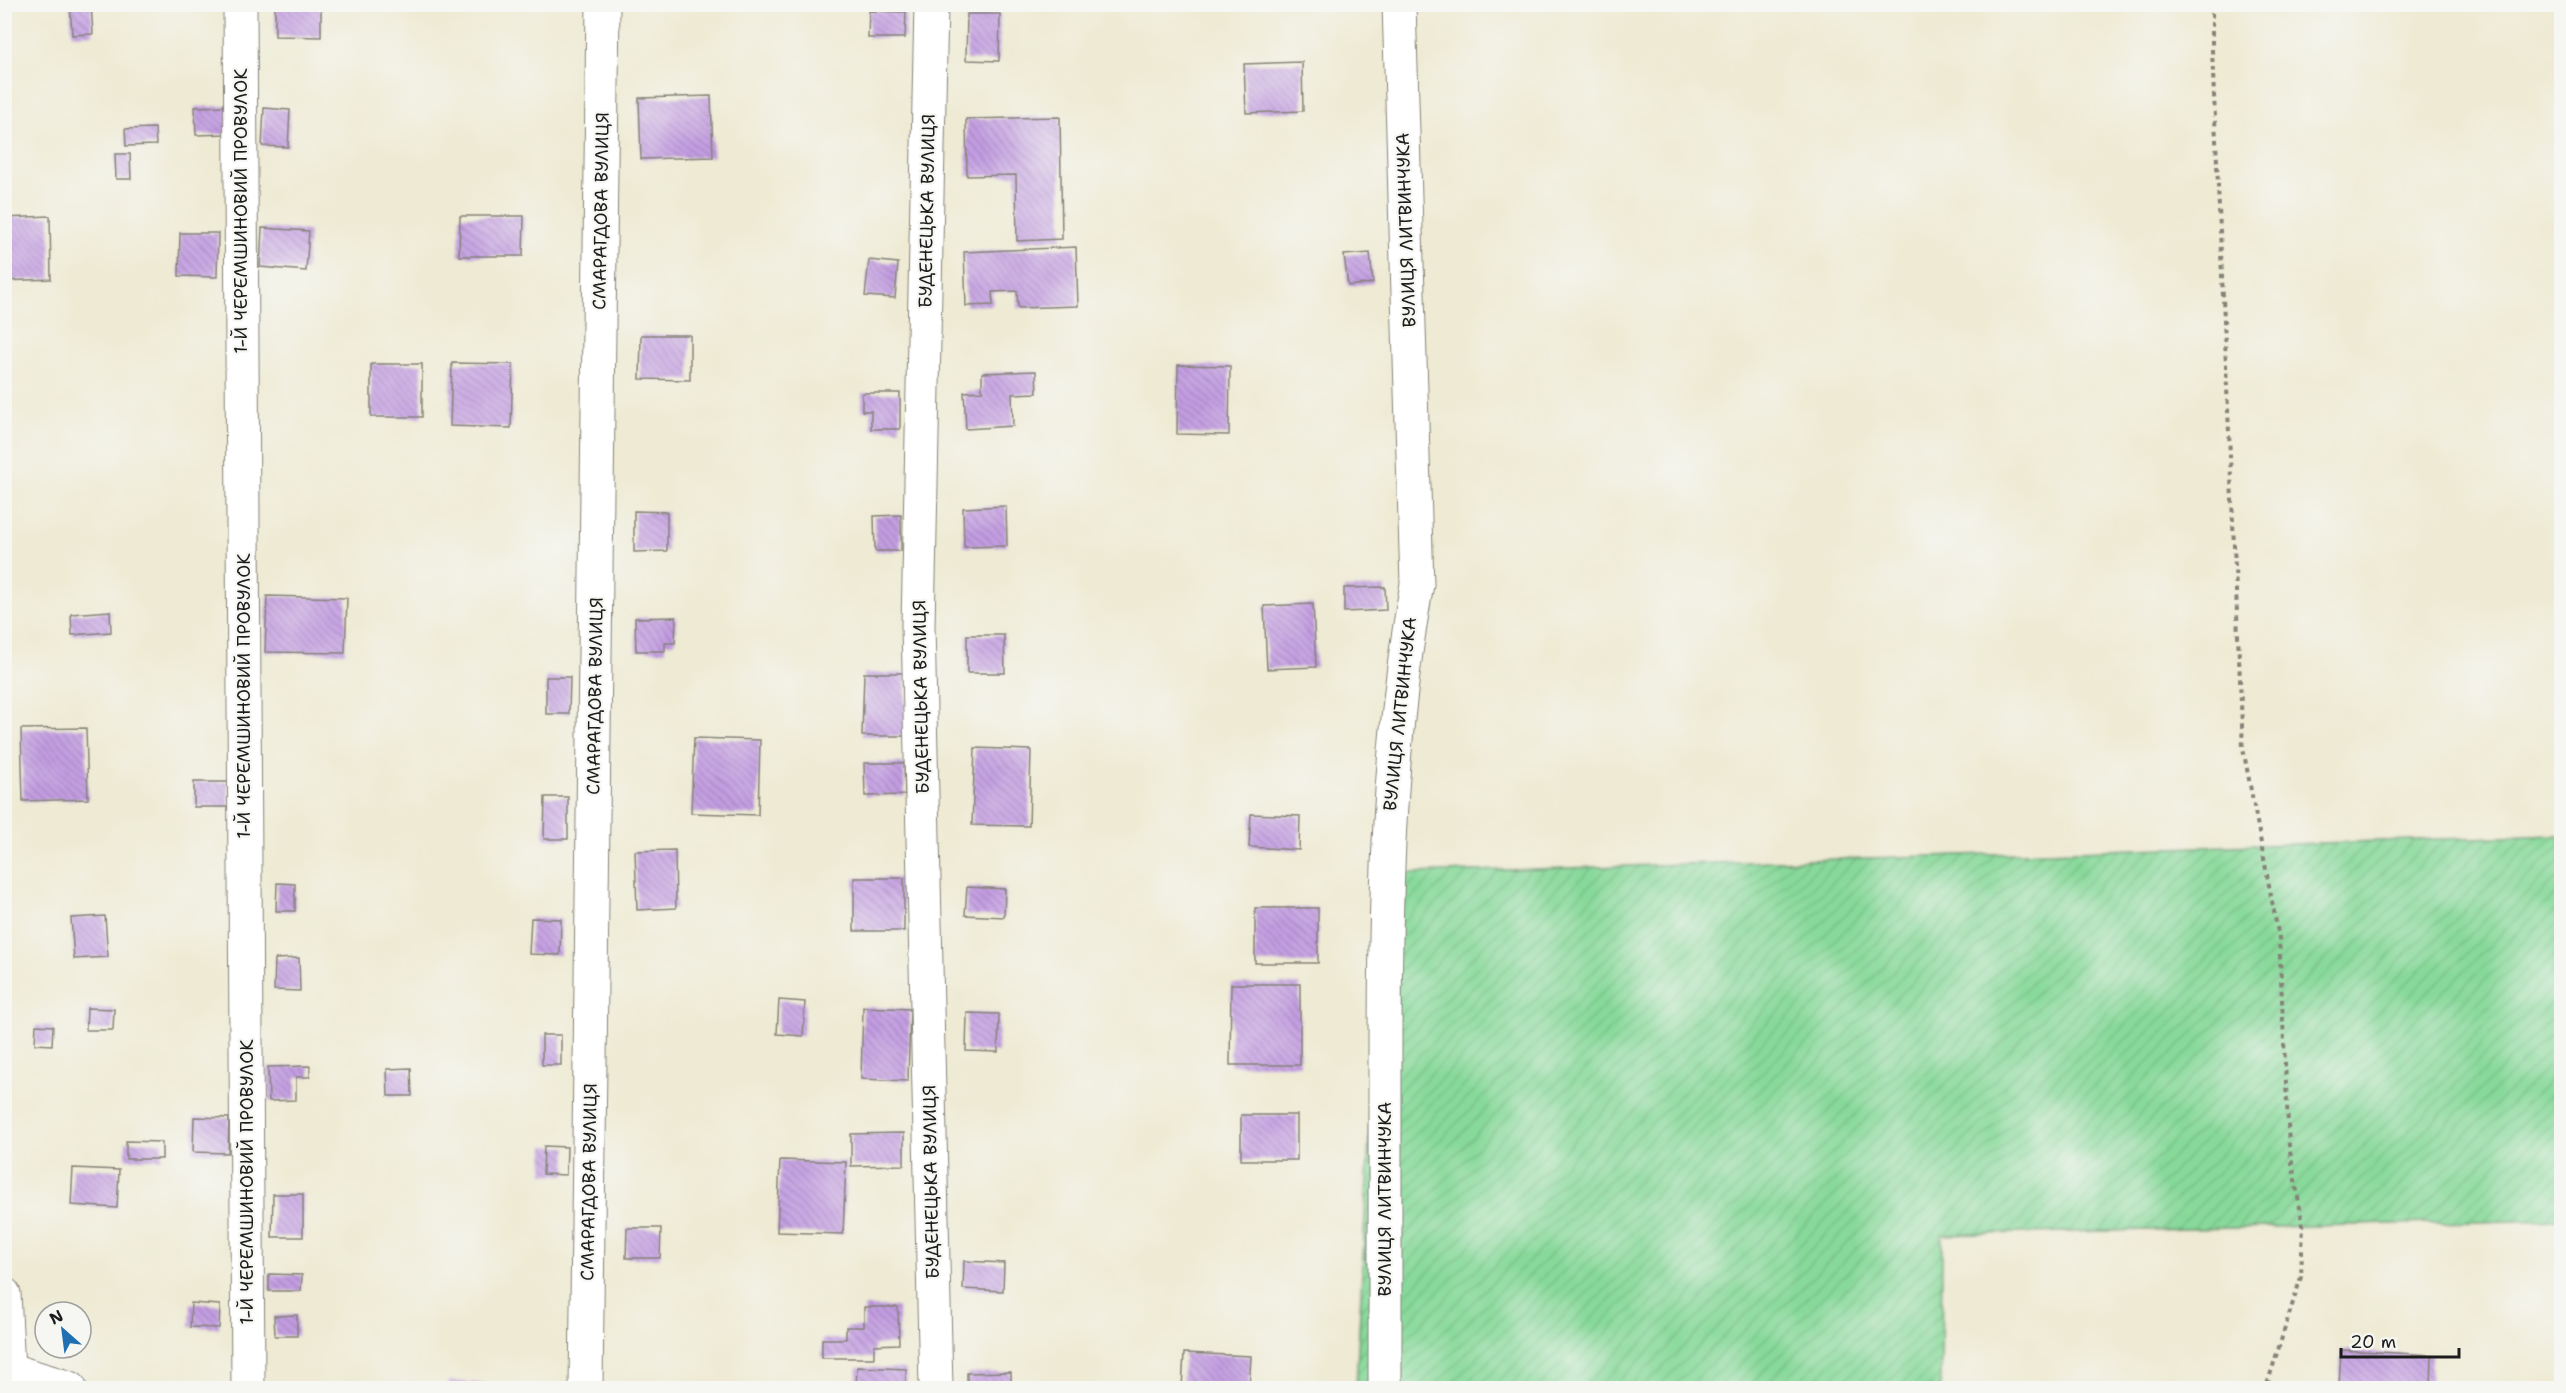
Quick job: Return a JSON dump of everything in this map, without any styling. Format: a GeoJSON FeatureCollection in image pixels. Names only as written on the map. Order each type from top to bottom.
{"type":"FeatureCollection","features":[{"type":"Feature","properties":{"kind":"street","name":"1-Й ЧЕРЕМШИНОВИЙ ПРОВУЛОК"},"geometry":{"type":"LineString","coordinates":[[240,4],[248,1389]]}},
{"type":"Feature","properties":{"kind":"street","name":"СМАРАГДОВА ВУЛИЦЯ"},"geometry":{"type":"LineString","coordinates":[[586,1389],[603,4]]}},
{"type":"Feature","properties":{"kind":"street","name":"БУДЕНЕЦЬКА ВУЛИЦЯ"},"geometry":{"type":"LineString","coordinates":[[931,4],[918,626],[936,1389]]}},
{"type":"Feature","properties":{"kind":"street","name":"ВУЛИЦЯ ЛИТВИНЧУКА"},"geometry":{"type":"LineString","coordinates":[[1385,1389],[1385,938],[1388,835],[1403,657],[1417,584],[1399,4]]}},
{"type":"Feature","properties":{"kind":"street"},"geometry":{"type":"LineString","coordinates":[[4,1294],[6,1369],[70,1389]]}},
{"type":"Feature","properties":{"kind":"path"},"geometry":{"type":"LineString","coordinates":[[2212,4],[2212,50],[2243,748],[2279,938],[2289,1146],[2303,1225],[2301,1277],[2266,1389]]}},
{"type":"Feature","properties":{"kind":"green space"},"geometry":{"type":"Polygon","coordinates":[[[2561,835],[2561,1220],[1942,1235],[1941,1388],[1356,1388],[1383,874],[2561,835]]]}},
{"type":"Feature","properties":{"kind":"building"},"geometry":{"type":"Polygon","coordinates":[[[70,4],[91,4],[93,34],[72,35],[70,4]]]}},
{"type":"Feature","properties":{"kind":"building"},"geometry":{"type":"Polygon","coordinates":[[[275,4],[321,4],[321,37],[275,36],[275,4]]]}},
{"type":"Feature","properties":{"kind":"building"},"geometry":{"type":"Polygon","coordinates":[[[869,11],[906,12],[905,38],[868,38],[869,11]]]}},
{"type":"Feature","properties":{"kind":"building"},"geometry":{"type":"Polygon","coordinates":[[[967,14],[1000,14],[999,61],[966,60],[967,14]]]}},
{"type":"Feature","properties":{"kind":"building"},"geometry":{"type":"Polygon","coordinates":[[[1302,62],[1303,111],[1246,113],[1244,64],[1302,62]]]}},
{"type":"Feature","properties":{"kind":"building"},"geometry":{"type":"Polygon","coordinates":[[[711,96],[713,157],[641,159],[639,98],[711,96]]]}},
{"type":"Feature","properties":{"kind":"building"},"geometry":{"type":"Polygon","coordinates":[[[228,106],[229,134],[196,135],[195,107],[228,106]]]}},
{"type":"Feature","properties":{"kind":"building"},"geometry":{"type":"Polygon","coordinates":[[[264,108],[290,110],[288,147],[262,146],[264,108]]]}},
{"type":"Feature","properties":{"kind":"building"},"geometry":{"type":"Polygon","coordinates":[[[1060,117],[1062,239],[1017,241],[1016,175],[967,176],[966,119],[1060,117]]]}},
{"type":"Feature","properties":{"kind":"building"},"geometry":{"type":"Polygon","coordinates":[[[155,128],[156,145],[126,146],[125,129],[155,128]]]}},
{"type":"Feature","properties":{"kind":"building"},"geometry":{"type":"Polygon","coordinates":[[[115,154],[130,154],[131,179],[116,179],[115,154]]]}},
{"type":"Feature","properties":{"kind":"building"},"geometry":{"type":"Polygon","coordinates":[[[50,216],[51,279],[4,281],[4,218],[50,216]]]}},
{"type":"Feature","properties":{"kind":"building"},"geometry":{"type":"Polygon","coordinates":[[[460,216],[524,216],[523,256],[459,256],[460,216]]]}},
{"type":"Feature","properties":{"kind":"building"},"geometry":{"type":"Polygon","coordinates":[[[262,228],[309,231],[306,271],[260,267],[262,228]]]}},
{"type":"Feature","properties":{"kind":"building"},"geometry":{"type":"Polygon","coordinates":[[[180,233],[218,233],[217,277],[179,276],[180,233]]]}},
{"type":"Feature","properties":{"kind":"building"},"geometry":{"type":"Polygon","coordinates":[[[1076,247],[1078,306],[1018,308],[1017,291],[992,292],[993,305],[966,306],[964,252],[1076,247]]]}},
{"type":"Feature","properties":{"kind":"building"},"geometry":{"type":"Polygon","coordinates":[[[1370,253],[1373,283],[1348,286],[1344,255],[1370,253]]]}},
{"type":"Feature","properties":{"kind":"building"},"geometry":{"type":"Polygon","coordinates":[[[869,260],[898,263],[895,298],[865,296],[869,260]]]}},
{"type":"Feature","properties":{"kind":"building"},"geometry":{"type":"Polygon","coordinates":[[[641,335],[690,335],[690,380],[640,379],[641,335]]]}},
{"type":"Feature","properties":{"kind":"building"},"geometry":{"type":"Polygon","coordinates":[[[452,363],[513,364],[511,428],[450,426],[452,363]]]}},
{"type":"Feature","properties":{"kind":"building"},"geometry":{"type":"Polygon","coordinates":[[[371,364],[422,364],[422,417],[371,417],[371,364]]]}},
{"type":"Feature","properties":{"kind":"building"},"geometry":{"type":"Polygon","coordinates":[[[1178,365],[1230,366],[1229,435],[1177,434],[1178,365]]]}},
{"type":"Feature","properties":{"kind":"building"},"geometry":{"type":"Polygon","coordinates":[[[1036,371],[1037,393],[1012,394],[1013,426],[966,429],[964,392],[982,391],[982,373],[1036,371]]]}},
{"type":"Feature","properties":{"kind":"building"},"geometry":{"type":"Polygon","coordinates":[[[862,393],[900,393],[900,429],[871,429],[871,411],[862,411],[862,393]]]}},
{"type":"Feature","properties":{"kind":"building"},"geometry":{"type":"Polygon","coordinates":[[[1006,506],[1007,546],[964,547],[963,508],[1006,506]]]}},
{"type":"Feature","properties":{"kind":"building"},"geometry":{"type":"Polygon","coordinates":[[[634,511],[667,512],[667,551],[634,552],[634,511]]]}},
{"type":"Feature","properties":{"kind":"building"},"geometry":{"type":"Polygon","coordinates":[[[901,515],[901,551],[875,551],[874,516],[901,515]]]}},
{"type":"Feature","properties":{"kind":"building"},"geometry":{"type":"Polygon","coordinates":[[[1385,587],[1386,610],[1344,612],[1344,588],[1385,587]]]}},
{"type":"Feature","properties":{"kind":"building"},"geometry":{"type":"Polygon","coordinates":[[[267,596],[347,598],[345,653],[265,652],[267,596]]]}},
{"type":"Feature","properties":{"kind":"building"},"geometry":{"type":"Polygon","coordinates":[[[1313,604],[1316,667],[1267,669],[1264,606],[1313,604]]]}},
{"type":"Feature","properties":{"kind":"building"},"geometry":{"type":"Polygon","coordinates":[[[110,611],[111,632],[72,635],[71,614],[110,611]]]}},
{"type":"Feature","properties":{"kind":"building"},"geometry":{"type":"Polygon","coordinates":[[[676,617],[675,643],[665,643],[665,651],[636,651],[635,618],[676,617]]]}},
{"type":"Feature","properties":{"kind":"building"},"geometry":{"type":"Polygon","coordinates":[[[967,635],[1004,635],[1005,673],[967,673],[967,635]]]}},
{"type":"Feature","properties":{"kind":"building"},"geometry":{"type":"Polygon","coordinates":[[[864,673],[906,673],[905,736],[862,736],[864,673]]]}},
{"type":"Feature","properties":{"kind":"building"},"geometry":{"type":"Polygon","coordinates":[[[546,677],[570,677],[569,714],[546,714],[546,677]]]}},
{"type":"Feature","properties":{"kind":"building"},"geometry":{"type":"Polygon","coordinates":[[[86,728],[88,799],[23,801],[21,729],[86,728]]]}},
{"type":"Feature","properties":{"kind":"building"},"geometry":{"type":"Polygon","coordinates":[[[694,738],[760,740],[758,815],[691,813],[694,738]]]}},
{"type":"Feature","properties":{"kind":"building"},"geometry":{"type":"Polygon","coordinates":[[[975,748],[1031,750],[1029,826],[972,825],[975,748]]]}},
{"type":"Feature","properties":{"kind":"building"},"geometry":{"type":"Polygon","coordinates":[[[864,763],[904,763],[905,795],[865,796],[864,763]]]}},
{"type":"Feature","properties":{"kind":"building"},"geometry":{"type":"Polygon","coordinates":[[[194,782],[228,782],[229,807],[194,807],[194,782]]]}},
{"type":"Feature","properties":{"kind":"building"},"geometry":{"type":"Polygon","coordinates":[[[545,797],[568,797],[568,839],[544,839],[545,797]]]}},
{"type":"Feature","properties":{"kind":"building"},"geometry":{"type":"Polygon","coordinates":[[[1251,814],[1300,816],[1299,850],[1249,847],[1251,814]]]}},
{"type":"Feature","properties":{"kind":"building"},"geometry":{"type":"Polygon","coordinates":[[[675,850],[676,908],[637,910],[635,851],[675,850]]]}},
{"type":"Feature","properties":{"kind":"building"},"geometry":{"type":"Polygon","coordinates":[[[854,878],[904,878],[904,931],[854,931],[854,878]]]}},
{"type":"Feature","properties":{"kind":"building"},"geometry":{"type":"Polygon","coordinates":[[[277,883],[295,884],[295,911],[276,911],[277,883]]]}},
{"type":"Feature","properties":{"kind":"building"},"geometry":{"type":"Polygon","coordinates":[[[967,887],[1005,889],[1004,917],[965,915],[967,887]]]}},
{"type":"Feature","properties":{"kind":"building"},"geometry":{"type":"Polygon","coordinates":[[[1255,908],[1318,908],[1318,963],[1255,963],[1255,908]]]}},
{"type":"Feature","properties":{"kind":"building"},"geometry":{"type":"Polygon","coordinates":[[[105,916],[108,957],[74,959],[71,918],[105,916]]]}},
{"type":"Feature","properties":{"kind":"building"},"geometry":{"type":"Polygon","coordinates":[[[531,918],[561,919],[560,955],[529,954],[531,918]]]}},
{"type":"Feature","properties":{"kind":"building"},"geometry":{"type":"Polygon","coordinates":[[[299,958],[300,991],[274,990],[275,959],[299,958]]]}},
{"type":"Feature","properties":{"kind":"building"},"geometry":{"type":"Polygon","coordinates":[[[1231,984],[1300,984],[1300,1065],[1230,1065],[1231,984]]]}},
{"type":"Feature","properties":{"kind":"building"},"geometry":{"type":"Polygon","coordinates":[[[779,1000],[805,1002],[803,1036],[777,1034],[779,1000]]]}},
{"type":"Feature","properties":{"kind":"building"},"geometry":{"type":"Polygon","coordinates":[[[863,1007],[910,1009],[908,1081],[861,1079],[863,1007]]]}},
{"type":"Feature","properties":{"kind":"building"},"geometry":{"type":"Polygon","coordinates":[[[87,1008],[114,1009],[113,1030],[86,1030],[87,1008]]]}},
{"type":"Feature","properties":{"kind":"building"},"geometry":{"type":"Polygon","coordinates":[[[967,1013],[999,1014],[998,1052],[966,1051],[967,1013]]]}},
{"type":"Feature","properties":{"kind":"building"},"geometry":{"type":"Polygon","coordinates":[[[36,1025],[53,1026],[52,1045],[35,1044],[36,1025]]]}},
{"type":"Feature","properties":{"kind":"building"},"geometry":{"type":"Polygon","coordinates":[[[542,1035],[561,1035],[561,1065],[542,1065],[542,1035]]]}},
{"type":"Feature","properties":{"kind":"building"},"geometry":{"type":"Polygon","coordinates":[[[310,1066],[310,1077],[296,1077],[296,1100],[269,1101],[268,1067],[310,1066]]]}},
{"type":"Feature","properties":{"kind":"building"},"geometry":{"type":"Polygon","coordinates":[[[411,1068],[412,1096],[388,1096],[387,1069],[411,1068]]]}},
{"type":"Feature","properties":{"kind":"building"},"geometry":{"type":"Polygon","coordinates":[[[1241,1115],[1297,1115],[1297,1160],[1241,1160],[1241,1115]]]}},
{"type":"Feature","properties":{"kind":"building"},"geometry":{"type":"Polygon","coordinates":[[[194,1117],[229,1118],[228,1153],[193,1152],[194,1117]]]}},
{"type":"Feature","properties":{"kind":"building"},"geometry":{"type":"Polygon","coordinates":[[[904,1133],[904,1165],[851,1166],[851,1134],[904,1133]]]}},
{"type":"Feature","properties":{"kind":"building"},"geometry":{"type":"Polygon","coordinates":[[[126,1141],[162,1142],[162,1159],[126,1159],[126,1141]]]}},
{"type":"Feature","properties":{"kind":"building"},"geometry":{"type":"Polygon","coordinates":[[[544,1146],[567,1147],[566,1175],[543,1174],[544,1146]]]}},
{"type":"Feature","properties":{"kind":"building"},"geometry":{"type":"Polygon","coordinates":[[[780,1160],[846,1162],[843,1234],[777,1232],[780,1160]]]}},
{"type":"Feature","properties":{"kind":"building"},"geometry":{"type":"Polygon","coordinates":[[[73,1168],[119,1170],[117,1208],[71,1205],[73,1168]]]}},
{"type":"Feature","properties":{"kind":"building"},"geometry":{"type":"Polygon","coordinates":[[[273,1194],[303,1194],[303,1237],[272,1237],[273,1194]]]}},
{"type":"Feature","properties":{"kind":"building"},"geometry":{"type":"Polygon","coordinates":[[[627,1228],[661,1228],[660,1258],[626,1258],[627,1228]]]}},
{"type":"Feature","properties":{"kind":"building"},"geometry":{"type":"Polygon","coordinates":[[[964,1261],[1004,1263],[1003,1291],[963,1289],[964,1261]]]}},
{"type":"Feature","properties":{"kind":"building"},"geometry":{"type":"Polygon","coordinates":[[[269,1274],[302,1275],[301,1291],[269,1291],[269,1274]]]}},
{"type":"Feature","properties":{"kind":"building"},"geometry":{"type":"Polygon","coordinates":[[[191,1303],[220,1305],[219,1328],[190,1327],[191,1303]]]}},
{"type":"Feature","properties":{"kind":"building"},"geometry":{"type":"Polygon","coordinates":[[[864,1307],[898,1307],[899,1344],[874,1345],[874,1358],[822,1358],[822,1339],[846,1339],[846,1327],[864,1327],[864,1307]]]}},
{"type":"Feature","properties":{"kind":"building"},"geometry":{"type":"Polygon","coordinates":[[[297,1315],[297,1336],[275,1336],[274,1316],[297,1315]]]}},
{"type":"Feature","properties":{"kind":"building"},"geometry":{"type":"Polygon","coordinates":[[[2341,1350],[2432,1355],[2431,1388],[2339,1385],[2341,1350]]]}},
{"type":"Feature","properties":{"kind":"building"},"geometry":{"type":"Polygon","coordinates":[[[1184,1353],[1251,1356],[1249,1388],[1182,1388],[1184,1353]]]}},
{"type":"Feature","properties":{"kind":"building"},"geometry":{"type":"Polygon","coordinates":[[[857,1367],[906,1369],[906,1388],[856,1388],[857,1367]]]}},
{"type":"Feature","properties":{"kind":"building"},"geometry":{"type":"Polygon","coordinates":[[[1011,1372],[1011,1388],[967,1388],[967,1373],[1011,1372]]]}},
{"type":"Feature","properties":{"kind":"building"},"geometry":{"type":"Polygon","coordinates":[[[449,1381],[501,1385],[501,1388],[449,1388],[449,1381]]]}}]}
